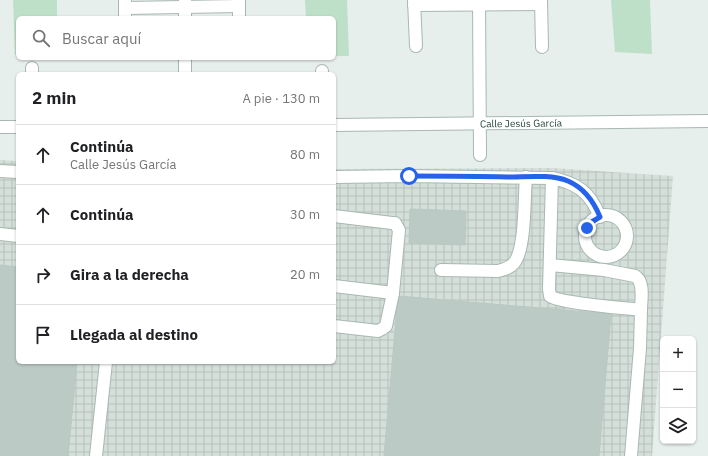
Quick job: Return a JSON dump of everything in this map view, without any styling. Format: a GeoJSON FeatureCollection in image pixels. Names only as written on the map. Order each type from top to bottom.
{"type":"FeatureCollection","features":[{"type":"Feature","properties":{"kind":"street"},"geometry":{"type":"LineString","coordinates":[[416,46],[414,2],[541,2],[542,47]]}},
{"type":"Feature","properties":{"kind":"street"},"geometry":{"type":"LineString","coordinates":[[479,2],[480,155]]}},
{"type":"Feature","properties":{"kind":"street"},"geometry":{"type":"LineString","coordinates":[[125,9],[239,8]]}},
{"type":"Feature","properties":{"kind":"street"},"geometry":{"type":"LineString","coordinates":[[185,60],[185,72]]}},
{"type":"Feature","properties":{"kind":"street","name":"Calle Jesús García"},"geometry":{"type":"LineString","coordinates":[[336,125],[480,122],[708,121]]}},
{"type":"Feature","properties":{"kind":"street"},"geometry":{"type":"LineString","coordinates":[[0,127],[16,127]]}},
{"type":"Feature","properties":{"kind":"street"},"geometry":{"type":"LineString","coordinates":[[0,171],[16,172]]}},
{"type":"Feature","properties":{"kind":"street"},"geometry":{"type":"LineString","coordinates":[[336,177],[552,178],[568,181],[579,188],[590,198],[600,217]]}},
{"type":"Feature","properties":{"kind":"street"},"geometry":{"type":"LineString","coordinates":[[441,270],[498,271],[507,269],[515,262],[520,252],[523,234],[526,177]]}},
{"type":"Feature","properties":{"kind":"street"},"geometry":{"type":"LineString","coordinates":[[552,178],[550,296],[569,301],[641,310]]}},
{"type":"Feature","properties":{"kind":"street"},"geometry":{"type":"LineString","coordinates":[[336,216],[392,222],[398,227],[399,234],[393,293],[386,326],[382,330],[378,331],[336,326]]}},
{"type":"Feature","properties":{"kind":"street"},"geometry":{"type":"LineString","coordinates":[[0,234],[16,236]]}},
{"type":"Feature","properties":{"kind":"street"},"geometry":{"type":"LineString","coordinates":[[550,266],[604,270],[639,278],[642,286],[640,348],[631,456]]}},
{"type":"Feature","properties":{"kind":"street"},"geometry":{"type":"LineString","coordinates":[[336,286],[393,293]]}},
{"type":"Feature","properties":{"kind":"street"},"geometry":{"type":"LineString","coordinates":[[96,456],[106,364]]}},
{"type":"Feature","properties":{"kind":"shaded area"},"geometry":{"type":"Polygon","coordinates":[[[0,160],[16,161],[16,364],[336,364],[336,169],[552,168],[673,176],[652,456],[0,456],[0,160]]]}},
{"type":"Feature","properties":{"kind":"green space"},"geometry":{"type":"Polygon","coordinates":[[[13,0],[57,0],[57,16],[16,16],[15,55],[13,0]]]}},
{"type":"Feature","properties":{"kind":"green space"},"geometry":{"type":"Polygon","coordinates":[[[305,0],[347,0],[349,56],[336,56],[336,16],[306,16],[305,0]]]}},
{"type":"Feature","properties":{"kind":"green space"},"geometry":{"type":"Polygon","coordinates":[[[611,0],[650,0],[652,54],[615,52],[611,0]]]}},
{"type":"Feature","properties":{"kind":"building"},"geometry":{"type":"Polygon","coordinates":[[[410,209],[466,211],[465,245],[409,243],[410,209]]]}},
{"type":"Feature","properties":{"kind":"building"},"geometry":{"type":"Polygon","coordinates":[[[0,265],[16,267],[16,364],[77,364],[68,456],[0,456],[0,265]]]}},
{"type":"Feature","properties":{"kind":"building"},"geometry":{"type":"Polygon","coordinates":[[[398,296],[611,314],[599,456],[384,456],[398,296]]]}},
{"type":"Feature","properties":{"kind":"route"},"geometry":{"type":"LineString","coordinates":[[409,176],[526,177],[552,178],[568,181],[590,198],[596,207],[600,217],[590,223],[587,228]]}}]}
